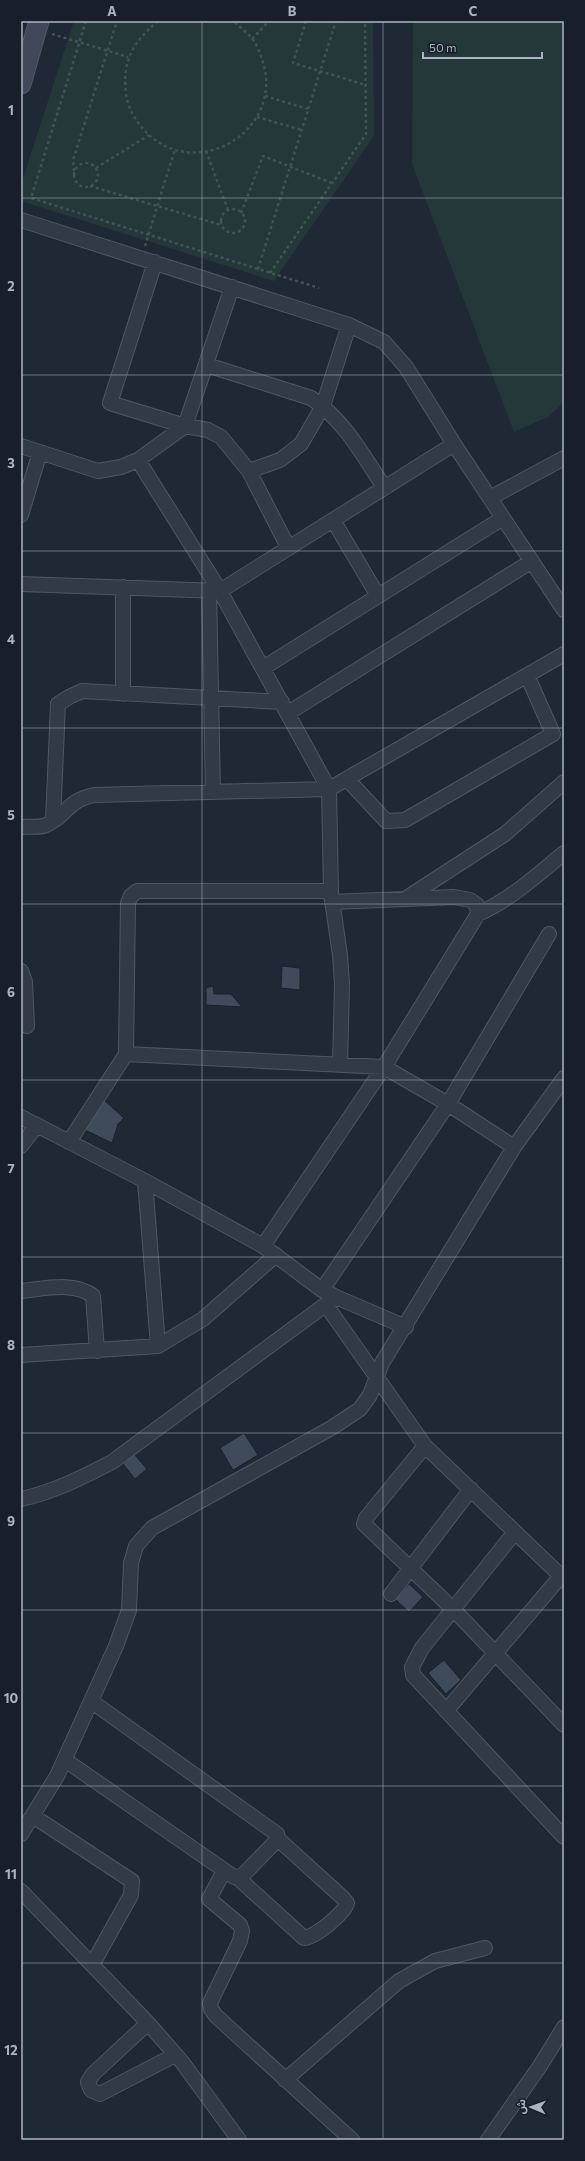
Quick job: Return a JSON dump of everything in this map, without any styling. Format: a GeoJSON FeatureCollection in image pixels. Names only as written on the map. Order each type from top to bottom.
{"type":"FeatureCollection","features":[{"type":"Feature","properties":{"kind":"main road"},"geometry":{"type":"LineString","coordinates":[[21,84],[38,25]]}},
{"type":"Feature","properties":{"kind":"street"},"geometry":{"type":"LineString","coordinates":[[21,220],[349,325],[384,342],[406,367],[454,444],[564,610]]}},
{"type":"Feature","properties":{"kind":"street"},"geometry":{"type":"LineString","coordinates":[[148,260],[110,403],[185,426],[208,430],[221,437],[249,471],[288,546]]}},
{"type":"Feature","properties":{"kind":"street"},"geometry":{"type":"LineString","coordinates":[[21,446],[98,472],[121,467],[138,460],[185,426],[207,365],[232,287]]}},
{"type":"Feature","properties":{"kind":"street"},"geometry":{"type":"LineString","coordinates":[[249,471],[280,460],[301,444],[323,406],[349,325]]}},
{"type":"Feature","properties":{"kind":"street"},"geometry":{"type":"LineString","coordinates":[[207,365],[311,398],[323,406],[338,419],[384,487]]}},
{"type":"Feature","properties":{"kind":"street"},"geometry":{"type":"LineString","coordinates":[[21,584],[215,590],[333,520],[454,444]]}},
{"type":"Feature","properties":{"kind":"street"},"geometry":{"type":"LineString","coordinates":[[21,515],[40,452]]}},
{"type":"Feature","properties":{"kind":"street"},"geometry":{"type":"LineString","coordinates":[[490,498],[564,458]]}},
{"type":"Feature","properties":{"kind":"street"},"geometry":{"type":"LineString","coordinates":[[138,460],[263,668],[329,788],[332,896],[340,955],[342,984],[340,1065]]}},
{"type":"Feature","properties":{"kind":"street"},"geometry":{"type":"LineString","coordinates":[[263,668],[503,518]]}},
{"type":"Feature","properties":{"kind":"street"},"geometry":{"type":"LineString","coordinates":[[333,520],[378,596]]}},
{"type":"Feature","properties":{"kind":"street"},"geometry":{"type":"LineString","coordinates":[[53,821],[58,704],[68,697],[82,691],[211,698],[285,708],[532,561]]}},
{"type":"Feature","properties":{"kind":"street"},"geometry":{"type":"LineString","coordinates":[[124,587],[124,694]]}},
{"type":"Feature","properties":{"kind":"street"},"geometry":{"type":"LineString","coordinates":[[213,792],[211,698],[215,590]]}},
{"type":"Feature","properties":{"kind":"street"},"geometry":{"type":"LineString","coordinates":[[21,827],[45,826],[80,798],[94,795],[329,788],[564,654]]}},
{"type":"Feature","properties":{"kind":"street"},"geometry":{"type":"LineString","coordinates":[[347,778],[386,822],[405,820],[412,816],[553,734],[527,675]]}},
{"type":"Feature","properties":{"kind":"street"},"geometry":{"type":"LineString","coordinates":[[405,899],[505,834],[564,782]]}},
{"type":"Feature","properties":{"kind":"street"},"geometry":{"type":"LineString","coordinates":[[263,1246],[384,1067],[478,914],[494,907],[516,892],[564,853]]}},
{"type":"Feature","properties":{"kind":"street"},"geometry":{"type":"LineString","coordinates":[[69,1142],[126,1054],[128,903],[131,896],[137,891],[405,899],[454,897],[470,900],[477,905],[478,914]]}},
{"type":"Feature","properties":{"kind":"street"},"geometry":{"type":"LineString","coordinates":[[322,1290],[448,1104],[549,934]]}},
{"type":"Feature","properties":{"kind":"street"},"geometry":{"type":"LineString","coordinates":[[21,971],[25,982],[27,1026]]}},
{"type":"Feature","properties":{"kind":"street"},"geometry":{"type":"LineString","coordinates":[[126,1054],[384,1067],[448,1104],[514,1147]]}},
{"type":"Feature","properties":{"kind":"street"},"geometry":{"type":"LineString","coordinates":[[21,1834],[65,1760],[116,1646],[129,1610],[131,1563],[136,1546],[152,1528],[333,1427],[360,1409],[370,1395],[382,1364],[406,1327],[514,1147],[564,1078]]}},
{"type":"Feature","properties":{"kind":"street"},"geometry":{"type":"LineString","coordinates":[[21,1117],[145,1181],[263,1246],[322,1290],[331,1301],[376,1377],[425,1446],[563,1576],[446,1711]]}},
{"type":"Feature","properties":{"kind":"street"},"geometry":{"type":"LineString","coordinates":[[21,1146],[37,1126]]}},
{"type":"Feature","properties":{"kind":"street"},"geometry":{"type":"LineString","coordinates":[[145,1181],[158,1346]]}},
{"type":"Feature","properties":{"kind":"street"},"geometry":{"type":"LineString","coordinates":[[21,1356],[158,1346],[203,1319],[276,1255]]}},
{"type":"Feature","properties":{"kind":"street"},"geometry":{"type":"LineString","coordinates":[[21,1291],[75,1287],[86,1291],[93,1296],[97,1351]]}},
{"type":"Feature","properties":{"kind":"street"},"geometry":{"type":"LineString","coordinates":[[331,1301],[406,1327]]}},
{"type":"Feature","properties":{"kind":"street"},"geometry":{"type":"LineString","coordinates":[[21,1499],[45,1494],[112,1462],[331,1301]]}},
{"type":"Feature","properties":{"kind":"street"},"geometry":{"type":"LineString","coordinates":[[425,1446],[366,1518],[364,1524],[412,1567],[564,1725]]}},
{"type":"Feature","properties":{"kind":"street"},"geometry":{"type":"LineString","coordinates":[[391,1594],[471,1489]]}},
{"type":"Feature","properties":{"kind":"street"},"geometry":{"type":"LineString","coordinates":[[515,1532],[422,1648],[412,1667],[413,1675],[564,1837]]}},
{"type":"Feature","properties":{"kind":"street"},"geometry":{"type":"LineString","coordinates":[[65,1760],[224,1871],[238,1878],[304,1938],[312,1936],[342,1912],[347,1903],[278,1838],[277,1834],[91,1701]]}},
{"type":"Feature","properties":{"kind":"street"},"geometry":{"type":"LineString","coordinates":[[33,1816],[132,1882],[131,1895],[92,1965]]}},
{"type":"Feature","properties":{"kind":"street"},"geometry":{"type":"LineString","coordinates":[[238,1878],[242,1876],[278,1838]]}},
{"type":"Feature","properties":{"kind":"street"},"geometry":{"type":"LineString","coordinates":[[224,1871],[210,1899],[240,1925],[242,1931],[240,1941],[210,2002],[211,2009],[216,2016],[352,2140]]}},
{"type":"Feature","properties":{"kind":"street"},"geometry":{"type":"LineString","coordinates":[[21,1891],[148,2023],[175,2054],[239,2140]]}},
{"type":"Feature","properties":{"kind":"street"},"geometry":{"type":"LineString","coordinates":[[285,2080],[399,1981],[435,1961],[485,1948]]}},
{"type":"Feature","properties":{"kind":"street"},"geometry":{"type":"LineString","coordinates":[[148,2023],[93,2074],[88,2082],[91,2090],[100,2094],[175,2054]]}},
{"type":"Feature","properties":{"kind":"street"},"geometry":{"type":"LineString","coordinates":[[488,2140],[540,2066],[564,2027]]}},
{"type":"Feature","properties":{"kind":"path"},"geometry":{"type":"LineString","coordinates":[[86,21],[31,198],[319,288]]}},
{"type":"Feature","properties":{"kind":"path"},"geometry":{"type":"LineString","coordinates":[[117,21],[73,160],[74,179],[79,185],[90,186],[158,205],[221,225],[229,233],[237,233],[245,223],[241,213],[237,210],[228,210],[221,218],[221,225]]}},
{"type":"Feature","properties":{"kind":"path"},"geometry":{"type":"LineString","coordinates":[[158,21],[140,36],[128,58],[124,79],[127,102],[137,122],[149,135],[175,149],[194,153],[216,150],[236,140],[252,125],[257,117],[265,96],[266,81],[262,56],[252,39],[233,21]]}},
{"type":"Feature","properties":{"kind":"path"},"geometry":{"type":"LineString","coordinates":[[252,39],[269,21]]}},
{"type":"Feature","properties":{"kind":"path"},"geometry":{"type":"LineString","coordinates":[[306,21],[293,62],[366,85]]}},
{"type":"Feature","properties":{"kind":"path"},"geometry":{"type":"LineString","coordinates":[[258,269],[336,21]]}},
{"type":"Feature","properties":{"kind":"path"},"geometry":{"type":"LineString","coordinates":[[270,273],[366,134],[365,21]]}},
{"type":"Feature","properties":{"kind":"path"},"geometry":{"type":"LineString","coordinates":[[38,25],[79,42],[128,58]]}},
{"type":"Feature","properties":{"kind":"path"},"geometry":{"type":"LineString","coordinates":[[265,96],[308,109]]}},
{"type":"Feature","properties":{"kind":"path"},"geometry":{"type":"LineString","coordinates":[[257,117],[302,130]]}},
{"type":"Feature","properties":{"kind":"path"},"geometry":{"type":"LineString","coordinates":[[96,168],[149,135]]}},
{"type":"Feature","properties":{"kind":"path"},"geometry":{"type":"LineString","coordinates":[[148,260],[149,235],[175,149]]}},
{"type":"Feature","properties":{"kind":"path"},"geometry":{"type":"LineString","coordinates":[[206,151],[228,210]]}},
{"type":"Feature","properties":{"kind":"path"},"geometry":{"type":"LineString","coordinates":[[241,213],[263,156],[332,183]]}},
{"type":"Feature","properties":{"kind":"path"},"geometry":{"type":"LineString","coordinates":[[74,171],[78,165],[86,162],[93,165],[98,172],[97,180],[90,186]]}},
{"type":"Feature","properties":{"kind":"shaded area"},"geometry":{"type":"Polygon","coordinates":[[[74,21],[373,21],[374,136],[274,281],[21,201],[21,184],[74,21]]]}},
{"type":"Feature","properties":{"kind":"shaded area"},"geometry":{"type":"Polygon","coordinates":[[[413,21],[564,21],[564,402],[548,417],[514,432],[412,164],[413,21]]]}},
{"type":"Feature","properties":{"kind":"building"},"geometry":{"type":"Polygon","coordinates":[[[282,966],[300,968],[300,990],[281,988],[282,966]]]}},
{"type":"Feature","properties":{"kind":"building"},"geometry":{"type":"Polygon","coordinates":[[[213,986],[214,994],[231,994],[242,1007],[206,1005],[206,988],[213,986]]]}},
{"type":"Feature","properties":{"kind":"building"},"geometry":{"type":"Polygon","coordinates":[[[104,1100],[124,1118],[118,1124],[112,1143],[85,1130],[104,1100]]]}},
{"type":"Feature","properties":{"kind":"building"},"geometry":{"type":"Polygon","coordinates":[[[244,1433],[258,1455],[233,1470],[220,1448],[244,1433]]]}},
{"type":"Feature","properties":{"kind":"building"},"geometry":{"type":"Polygon","coordinates":[[[134,1454],[147,1469],[135,1479],[123,1464],[134,1454]]]}},
{"type":"Feature","properties":{"kind":"building"},"geometry":{"type":"Polygon","coordinates":[[[409,1584],[423,1597],[409,1612],[395,1599],[409,1584]]]}},
{"type":"Feature","properties":{"kind":"building"},"geometry":{"type":"Polygon","coordinates":[[[444,1660],[461,1680],[446,1694],[428,1673],[444,1660]]]}}]}
